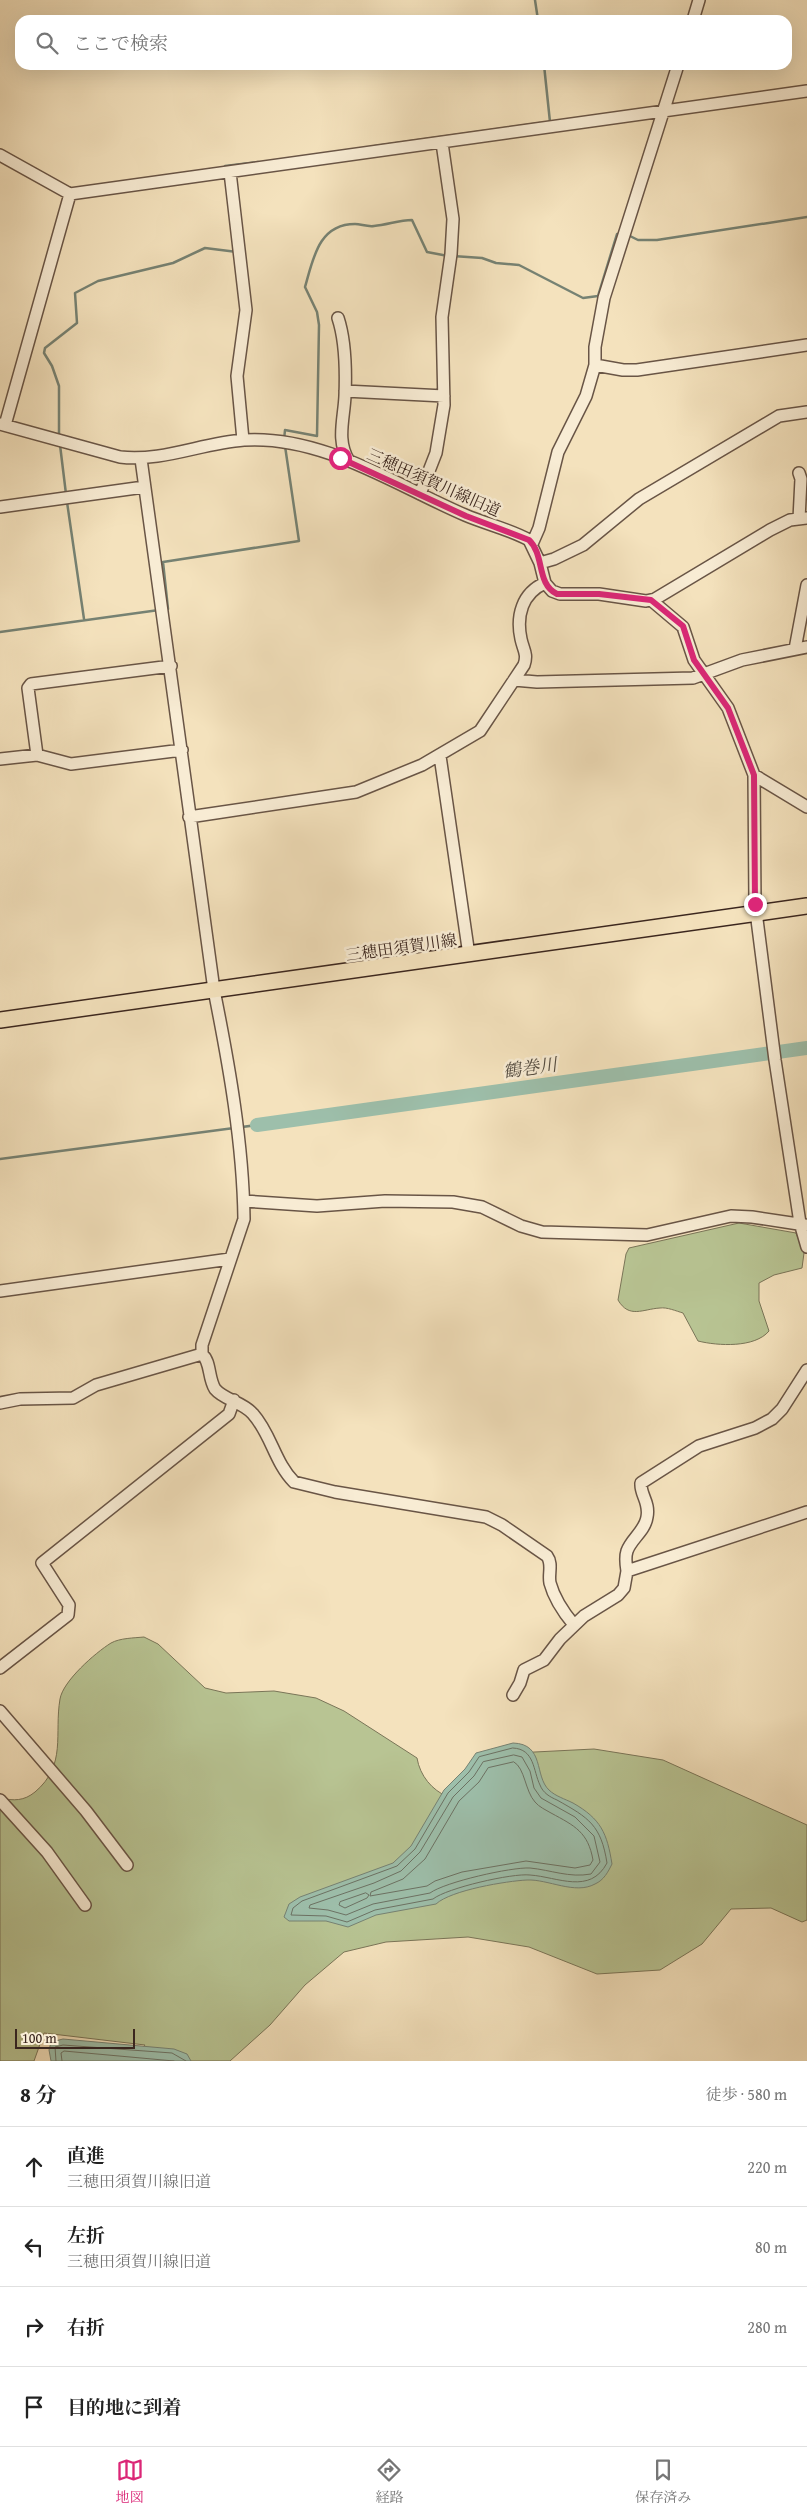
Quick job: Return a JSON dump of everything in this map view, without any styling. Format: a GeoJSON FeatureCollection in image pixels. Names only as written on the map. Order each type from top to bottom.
{"type":"FeatureCollection","features":[{"type":"Feature","properties":{"kind":"main road","name":"三穂田須賀川線"},"geometry":{"type":"LineString","coordinates":[[0,1020],[807,906]]}},
{"type":"Feature","properties":{"kind":"street"},"geometry":{"type":"LineString","coordinates":[[694,15],[699,0]]}},
{"type":"Feature","properties":{"kind":"street"},"geometry":{"type":"LineString","coordinates":[[676,70],[604,298],[595,347],[595,365],[586,396],[558,452],[541,520],[532,544],[540,563],[545,583],[550,590],[557,594],[599,594],[651,600],[667,593],[770,530],[803,518],[799,473]]}},
{"type":"Feature","properties":{"kind":"street"},"geometry":{"type":"LineString","coordinates":[[0,155],[70,194],[807,91]]}},
{"type":"Feature","properties":{"kind":"street"},"geometry":{"type":"LineString","coordinates":[[420,494],[436,453],[443,417],[442,317],[451,254],[453,219],[442,142]]}},
{"type":"Feature","properties":{"kind":"street"},"geometry":{"type":"LineString","coordinates":[[230,172],[246,310],[237,376],[243,440]]}},
{"type":"Feature","properties":{"kind":"street"},"geometry":{"type":"LineString","coordinates":[[2,425],[70,194]]}},
{"type":"Feature","properties":{"kind":"street"},"geometry":{"type":"LineString","coordinates":[[338,318],[342,331],[345,391],[341,444],[349,461]]}},
{"type":"Feature","properties":{"kind":"street"},"geometry":{"type":"LineString","coordinates":[[595,365],[624,370],[637,370],[807,345]]}},
{"type":"Feature","properties":{"kind":"street"},"geometry":{"type":"LineString","coordinates":[[345,391],[444,396]]}},
{"type":"Feature","properties":{"kind":"street"},"geometry":{"type":"LineString","coordinates":[[540,563],[554,559],[583,545],[646,494],[779,416],[807,412]]}},
{"type":"Feature","properties":{"kind":"street","name":"三穂田須賀川線旧道"},"geometry":{"type":"LineString","coordinates":[[2,425],[120,457],[141,459],[243,440],[279,440],[313,447],[349,461],[466,516],[523,537],[532,544]]}},
{"type":"Feature","properties":{"kind":"street"},"geometry":{"type":"LineString","coordinates":[[141,459],[182,750],[189,817],[214,990],[233,1101],[244,1201],[244,1219],[202,1345],[202,1354],[214,1388],[245,1406],[258,1420],[277,1457],[294,1482],[335,1492],[486,1517],[502,1525],[547,1556],[550,1563],[550,1583],[554,1595],[574,1625]]}},
{"type":"Feature","properties":{"kind":"street"},"geometry":{"type":"LineString","coordinates":[[0,506],[144,487]]}},
{"type":"Feature","properties":{"kind":"street"},"geometry":{"type":"LineString","coordinates":[[189,817],[356,792],[440,756],[480,731],[514,680],[526,658],[520,632],[521,609],[528,595],[545,583]]}},
{"type":"Feature","properties":{"kind":"street"},"geometry":{"type":"LineString","coordinates":[[795,649],[807,585]]}},
{"type":"Feature","properties":{"kind":"street"},"geometry":{"type":"LineString","coordinates":[[651,600],[680,623],[687,635],[694,660],[728,708],[754,775],[756,912],[775,1046],[775,1060],[801,1186],[807,1247]]}},
{"type":"Feature","properties":{"kind":"street"},"geometry":{"type":"LineString","coordinates":[[514,680],[537,682],[693,678],[734,662],[807,648]]}},
{"type":"Feature","properties":{"kind":"street"},"geometry":{"type":"LineString","coordinates":[[37,755],[28,688],[31,684],[170,666]]}},
{"type":"Feature","properties":{"kind":"street"},"geometry":{"type":"LineString","coordinates":[[0,759],[37,755],[71,764],[182,750]]}},
{"type":"Feature","properties":{"kind":"street"},"geometry":{"type":"LineString","coordinates":[[440,756],[469,955]]}},
{"type":"Feature","properties":{"kind":"street"},"geometry":{"type":"LineString","coordinates":[[754,775],[807,807]]}},
{"type":"Feature","properties":{"kind":"street"},"geometry":{"type":"LineString","coordinates":[[244,1201],[317,1206],[385,1201],[453,1202],[482,1206],[521,1226],[542,1232],[646,1235],[731,1216],[804,1224]]}},
{"type":"Feature","properties":{"kind":"street"},"geometry":{"type":"LineString","coordinates":[[0,1291],[230,1259]]}},
{"type":"Feature","properties":{"kind":"street"},"geometry":{"type":"LineString","coordinates":[[0,1403],[20,1399],[73,1398],[96,1385],[202,1354]]}},
{"type":"Feature","properties":{"kind":"street"},"geometry":{"type":"LineString","coordinates":[[512,1695],[520,1683],[524,1670],[531,1664],[544,1660],[574,1625],[595,1607],[618,1595],[624,1588],[627,1550],[643,1529],[647,1518],[648,1505],[640,1488],[641,1483],[699,1446],[755,1428],[772,1419],[782,1409],[807,1370]]}},
{"type":"Feature","properties":{"kind":"street"},"geometry":{"type":"LineString","coordinates":[[0,1668],[68,1615],[69,1605],[42,1563],[229,1414],[234,1400]]}},
{"type":"Feature","properties":{"kind":"street"},"geometry":{"type":"LineString","coordinates":[[626,1571],[807,1512]]}},
{"type":"Feature","properties":{"kind":"street"},"geometry":{"type":"LineString","coordinates":[[0,1711],[86,1811],[127,1865]]}},
{"type":"Feature","properties":{"kind":"street"},"geometry":{"type":"LineString","coordinates":[[0,1800],[47,1852],[85,1905]]}},
{"type":"Feature","properties":{"kind":"shaded area"},"geometry":{"type":"Polygon","coordinates":[[[739,1223],[796,1233],[804,1253],[802,1268],[774,1275],[759,1283],[759,1301],[769,1331],[763,1337],[746,1343],[726,1345],[698,1341],[683,1313],[663,1308],[637,1312],[622,1306],[618,1300],[626,1254],[629,1248],[739,1223]]]}},
{"type":"Feature","properties":{"kind":"shaded area"},"geometry":{"type":"Polygon","coordinates":[[[144,1637],[158,1644],[205,1688],[226,1693],[274,1691],[316,1698],[344,1711],[417,1758],[421,1771],[428,1782],[448,1797],[515,1753],[594,1749],[663,1760],[807,1825],[807,1920],[802,1922],[771,1908],[731,1909],[702,1944],[660,1970],[597,1974],[529,1947],[468,1937],[386,1942],[344,1952],[305,1985],[270,2025],[230,2061],[131,2061],[145,2045],[44,2033],[34,2061],[0,2061],[0,1798],[14,1800],[27,1797],[45,1782],[52,1771],[57,1749],[60,1699],[62,1692],[73,1676],[97,1653],[111,1643],[123,1639],[144,1637]]]}},
{"type":"Feature","properties":{"kind":"water"},"geometry":{"type":"Polygon","coordinates":[[[513,1743],[530,1749],[537,1762],[544,1784],[549,1790],[583,1809],[601,1828],[608,1844],[612,1864],[601,1880],[587,1887],[579,1888],[535,1880],[493,1884],[454,1894],[436,1904],[376,1915],[348,1927],[326,1921],[289,1921],[284,1917],[289,1904],[300,1897],[393,1863],[411,1846],[444,1790],[465,1769],[476,1753],[513,1743]]]}},
{"type":"Feature","properties":{"kind":"water"},"geometry":{"type":"Polygon","coordinates":[[[63,2039],[174,2049],[187,2054],[191,2061],[51,2061],[49,2050],[51,2042],[63,2039]]]}},
{"type":"Feature","properties":{"kind":"waterway"},"geometry":{"type":"LineString","coordinates":[[535,0],[537,15]]}},
{"type":"Feature","properties":{"kind":"waterway"},"geometry":{"type":"LineString","coordinates":[[545,70],[550,122],[548,122]]}},
{"type":"Feature","properties":{"kind":"waterway"},"geometry":{"type":"LineString","coordinates":[[375,146],[540,123]]}},
{"type":"Feature","properties":{"kind":"waterway"},"geometry":{"type":"LineString","coordinates":[[225,170],[225,166],[258,162]]}},
{"type":"Feature","properties":{"kind":"waterway"},"geometry":{"type":"LineString","coordinates":[[628,235],[638,240],[657,240],[807,217]]}},
{"type":"Feature","properties":{"kind":"waterway"},"geometry":{"type":"LineString","coordinates":[[284,440],[285,430],[317,436],[319,325],[317,312],[305,287],[315,255],[325,237],[333,230],[343,226],[355,224],[374,226],[412,220],[427,252],[448,256]]}},
{"type":"Feature","properties":{"kind":"waterway"},"geometry":{"type":"LineString","coordinates":[[453,256],[482,258],[496,263],[519,265],[583,298],[598,296],[617,234],[620,234]]}},
{"type":"Feature","properties":{"kind":"waterway"},"geometry":{"type":"LineString","coordinates":[[59,437],[59,386],[52,366],[44,353],[45,348],[77,323],[75,293],[98,281],[173,263],[205,248],[237,252]]}},
{"type":"Feature","properties":{"kind":"waterway"},"geometry":{"type":"LineString","coordinates":[[60,445],[66,494]]}},
{"type":"Feature","properties":{"kind":"waterway"},"geometry":{"type":"LineString","coordinates":[[165,609],[168,609],[163,562],[299,541],[285,446]]}},
{"type":"Feature","properties":{"kind":"waterway"},"geometry":{"type":"LineString","coordinates":[[67,502],[84,619]]}},
{"type":"Feature","properties":{"kind":"waterway"},"geometry":{"type":"LineString","coordinates":[[0,632],[159,610]]}},
{"type":"Feature","properties":{"kind":"waterway","name":"鶴巻川"},"geometry":{"type":"LineString","coordinates":[[257,1125],[807,1048]]}},
{"type":"Feature","properties":{"kind":"waterway"},"geometry":{"type":"LineString","coordinates":[[242,1127],[257,1125]]}},
{"type":"Feature","properties":{"kind":"waterway"},"geometry":{"type":"LineString","coordinates":[[0,1159],[234,1128]]}},
{"type":"Feature","properties":{"kind":"route"},"geometry":{"type":"LineString","coordinates":[[340,458],[466,516],[529,540],[540,563],[547,588],[557,594],[599,594],[637,600],[651,600],[652,603],[670,614],[683,626],[694,660],[728,708],[753,770],[755,784],[755,904]]}}]}
